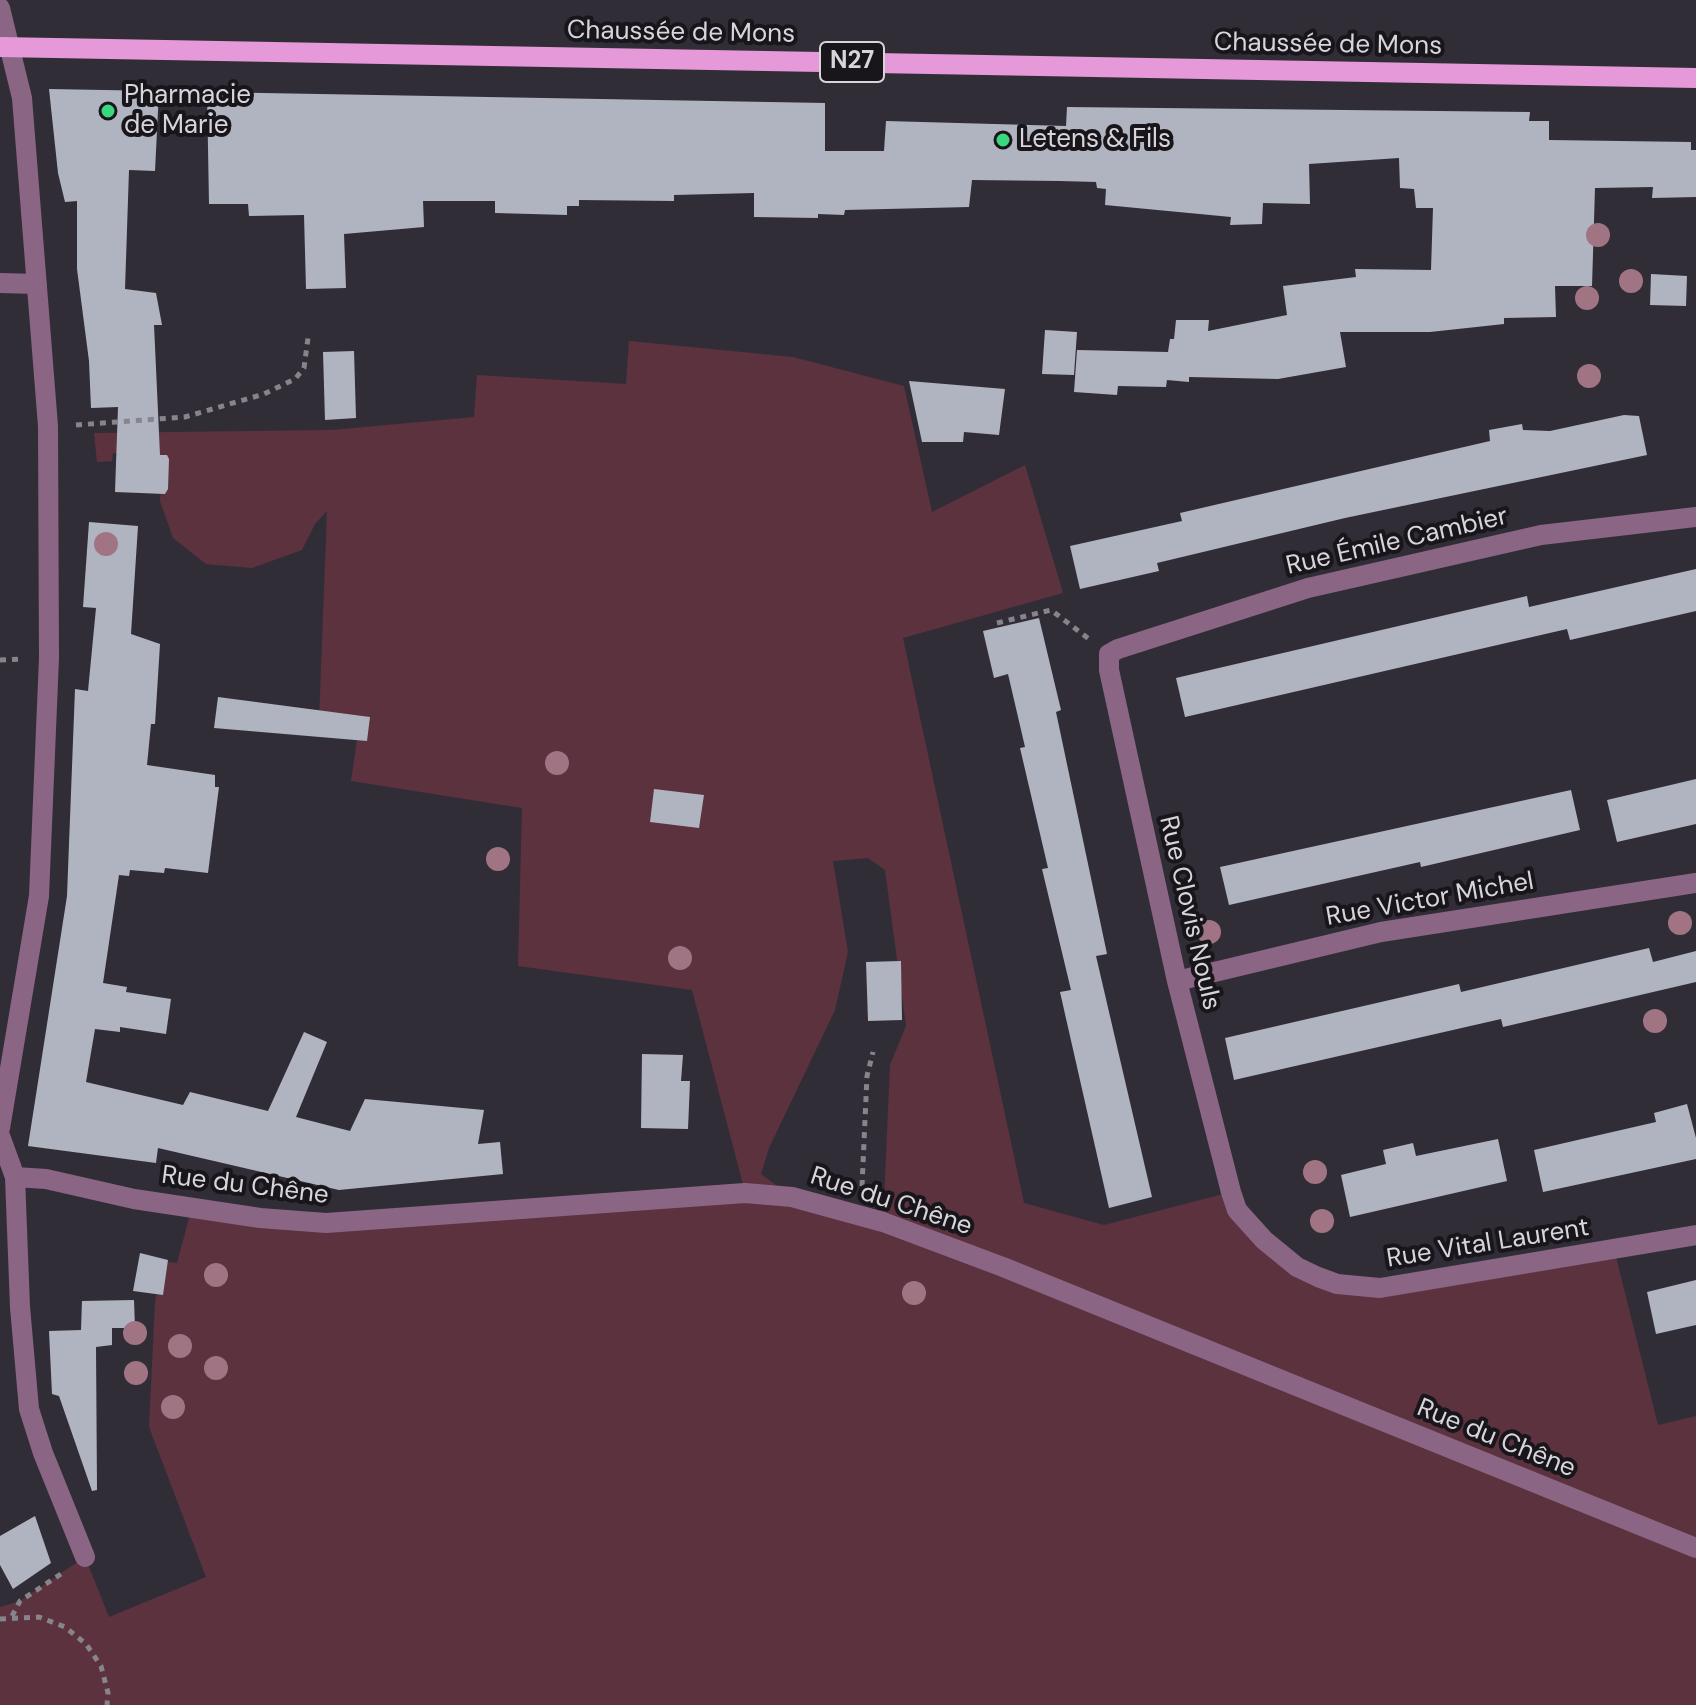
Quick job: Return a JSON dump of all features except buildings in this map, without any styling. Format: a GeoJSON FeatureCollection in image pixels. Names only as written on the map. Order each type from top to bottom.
{"type":"FeatureCollection","features":[{"type":"Feature","properties":{"kind":"main road","name":"Chaussée de Mons"},"geometry":{"type":"LineString","coordinates":[[4,47],[1696,78]]}},
{"type":"Feature","properties":{"kind":"street"},"geometry":{"type":"LineString","coordinates":[[0,8],[4,47],[22,98],[48,426],[49,658],[39,896],[0,1128]]}},
{"type":"Feature","properties":{"kind":"street"},"geometry":{"type":"LineString","coordinates":[[0,283],[37,284]]}},
{"type":"Feature","properties":{"kind":"street","name":"Rue Émile Cambier"},"geometry":{"type":"LineString","coordinates":[[1113,652],[1308,588],[1541,535],[1696,517]]}},
{"type":"Feature","properties":{"kind":"street","name":"Rue Clovis Nouls"},"geometry":{"type":"LineString","coordinates":[[1113,652],[1109,670],[1177,981],[1231,1192]]}},
{"type":"Feature","properties":{"kind":"street","name":"Rue Victor Michel"},"geometry":{"type":"LineString","coordinates":[[1177,981],[1381,932],[1696,883]]}},
{"type":"Feature","properties":{"kind":"street"},"geometry":{"type":"LineString","coordinates":[[0,1136],[15,1177],[20,1307],[29,1409],[43,1453],[85,1557]]}},
{"type":"Feature","properties":{"kind":"street","name":"Rue du Chêne"},"geometry":{"type":"LineString","coordinates":[[15,1177],[46,1179],[134,1199],[260,1218],[326,1223],[745,1193],[792,1197],[883,1222],[1031,1278],[1696,1548]]}},
{"type":"Feature","properties":{"kind":"street","name":"Rue Vital Laurent"},"geometry":{"type":"LineString","coordinates":[[1231,1192],[1237,1210],[1251,1227],[1297,1267],[1337,1284],[1380,1288],[1696,1235]]}},
{"type":"Feature","properties":{"kind":"path"},"geometry":{"type":"LineString","coordinates":[[48,426],[185,417],[250,399],[295,379],[308,355],[308,338]]}},
{"type":"Feature","properties":{"kind":"path"},"geometry":{"type":"LineString","coordinates":[[997,623],[1051,610],[1113,652]]}},
{"type":"Feature","properties":{"kind":"path"},"geometry":{"type":"LineString","coordinates":[[856,1216],[866,1163],[867,1076],[873,1052]]}},
{"type":"Feature","properties":{"kind":"path"},"geometry":{"type":"LineString","coordinates":[[12,1617],[20,1601],[85,1557]]}},
{"type":"Feature","properties":{"kind":"path"},"geometry":{"type":"LineString","coordinates":[[0,1619],[39,1617],[65,1627],[86,1644],[101,1666],[107,1705]]}},
{"type":"Feature","properties":{"kind":"shaded area"},"geometry":{"type":"Polygon","coordinates":[[[629,341],[793,357],[904,386],[932,512],[1025,465],[1063,593],[903,638],[1024,1203],[1104,1225],[1231,1192],[1251,1227],[1337,1284],[1614,1249],[1658,1425],[1696,1416],[1696,1705],[0,1705],[0,1607],[20,1601],[85,1557],[109,1617],[206,1577],[149,1427],[155,1303],[162,1261],[177,1263],[192,1207],[261,1218],[745,1192],[692,990],[518,966],[522,808],[351,781],[359,726],[319,721],[327,511],[315,524],[302,550],[252,568],[206,564],[173,538],[160,501],[162,456],[113,453],[112,461],[97,462],[94,433],[331,430],[474,417],[477,375],[626,384],[629,341]],[[868,858],[833,861],[848,952],[835,1010],[769,1148],[761,1174],[792,1197],[883,1222],[890,1065],[906,1026],[885,870],[868,858]]]}},
{"type":"Feature","properties":{"kind":"place","name":"Pharmacie de Marie"},"geometry":{"type":"Point","coordinates":[108,111]}},
{"type":"Feature","properties":{"kind":"place","name":"Letens & Fils"},"geometry":{"type":"Point","coordinates":[1003,140]}}]}
